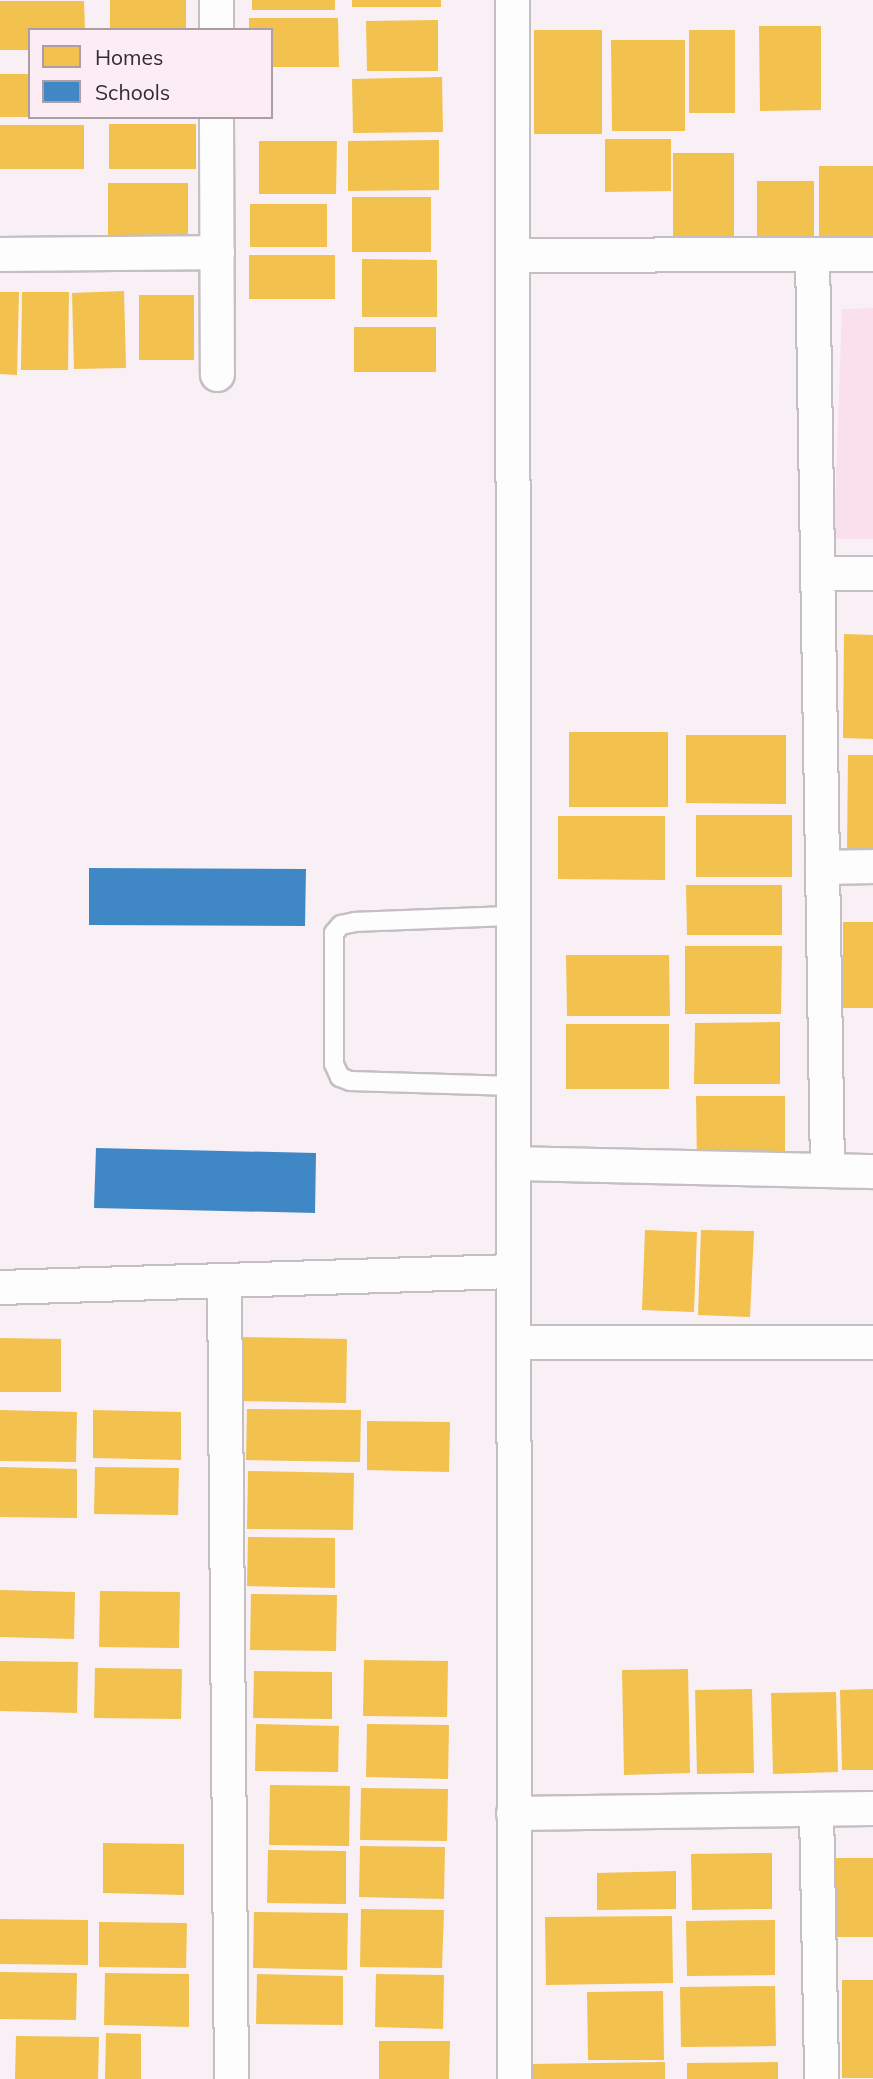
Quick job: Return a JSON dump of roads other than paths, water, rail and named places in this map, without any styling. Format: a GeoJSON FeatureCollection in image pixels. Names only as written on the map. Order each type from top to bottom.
{"type":"FeatureCollection","features":[{"type":"Feature","properties":{"kind":"street"},"geometry":{"type":"LineString","coordinates":[[216,0],[216,28]]}},
{"type":"Feature","properties":{"kind":"street"},"geometry":{"type":"LineString","coordinates":[[512,0],[514,2079]]}},
{"type":"Feature","properties":{"kind":"street"},"geometry":{"type":"LineString","coordinates":[[216,119],[217,374]]}},
{"type":"Feature","properties":{"kind":"street"},"geometry":{"type":"LineString","coordinates":[[0,254],[217,252]]}},
{"type":"Feature","properties":{"kind":"street"},"geometry":{"type":"LineString","coordinates":[[812,254],[827,1170]]}},
{"type":"Feature","properties":{"kind":"street"},"geometry":{"type":"LineString","coordinates":[[513,255],[873,254]]}},
{"type":"Feature","properties":{"kind":"street"},"geometry":{"type":"LineString","coordinates":[[817,573],[873,573]]}},
{"type":"Feature","properties":{"kind":"street"},"geometry":{"type":"LineString","coordinates":[[822,867],[873,866]]}},
{"type":"Feature","properties":{"kind":"street"},"geometry":{"type":"LineString","coordinates":[[513,1163],[873,1171]]}},
{"type":"Feature","properties":{"kind":"street"},"geometry":{"type":"LineString","coordinates":[[0,1287],[513,1271]]}},
{"type":"Feature","properties":{"kind":"street"},"geometry":{"type":"LineString","coordinates":[[224,1280],[231,2079]]}},
{"type":"Feature","properties":{"kind":"street"},"geometry":{"type":"LineString","coordinates":[[513,1342],[873,1342]]}},
{"type":"Feature","properties":{"kind":"street"},"geometry":{"type":"LineString","coordinates":[[513,1814],[873,1808]]}},
{"type":"Feature","properties":{"kind":"street"},"geometry":{"type":"LineString","coordinates":[[816,1809],[821,2079]]}},
{"type":"Feature","properties":{"kind":"lane"},"geometry":{"type":"LineString","coordinates":[[513,916],[355,922],[341,925],[334,933],[334,1064],[340,1077],[350,1081],[513,1086]]}}]}
